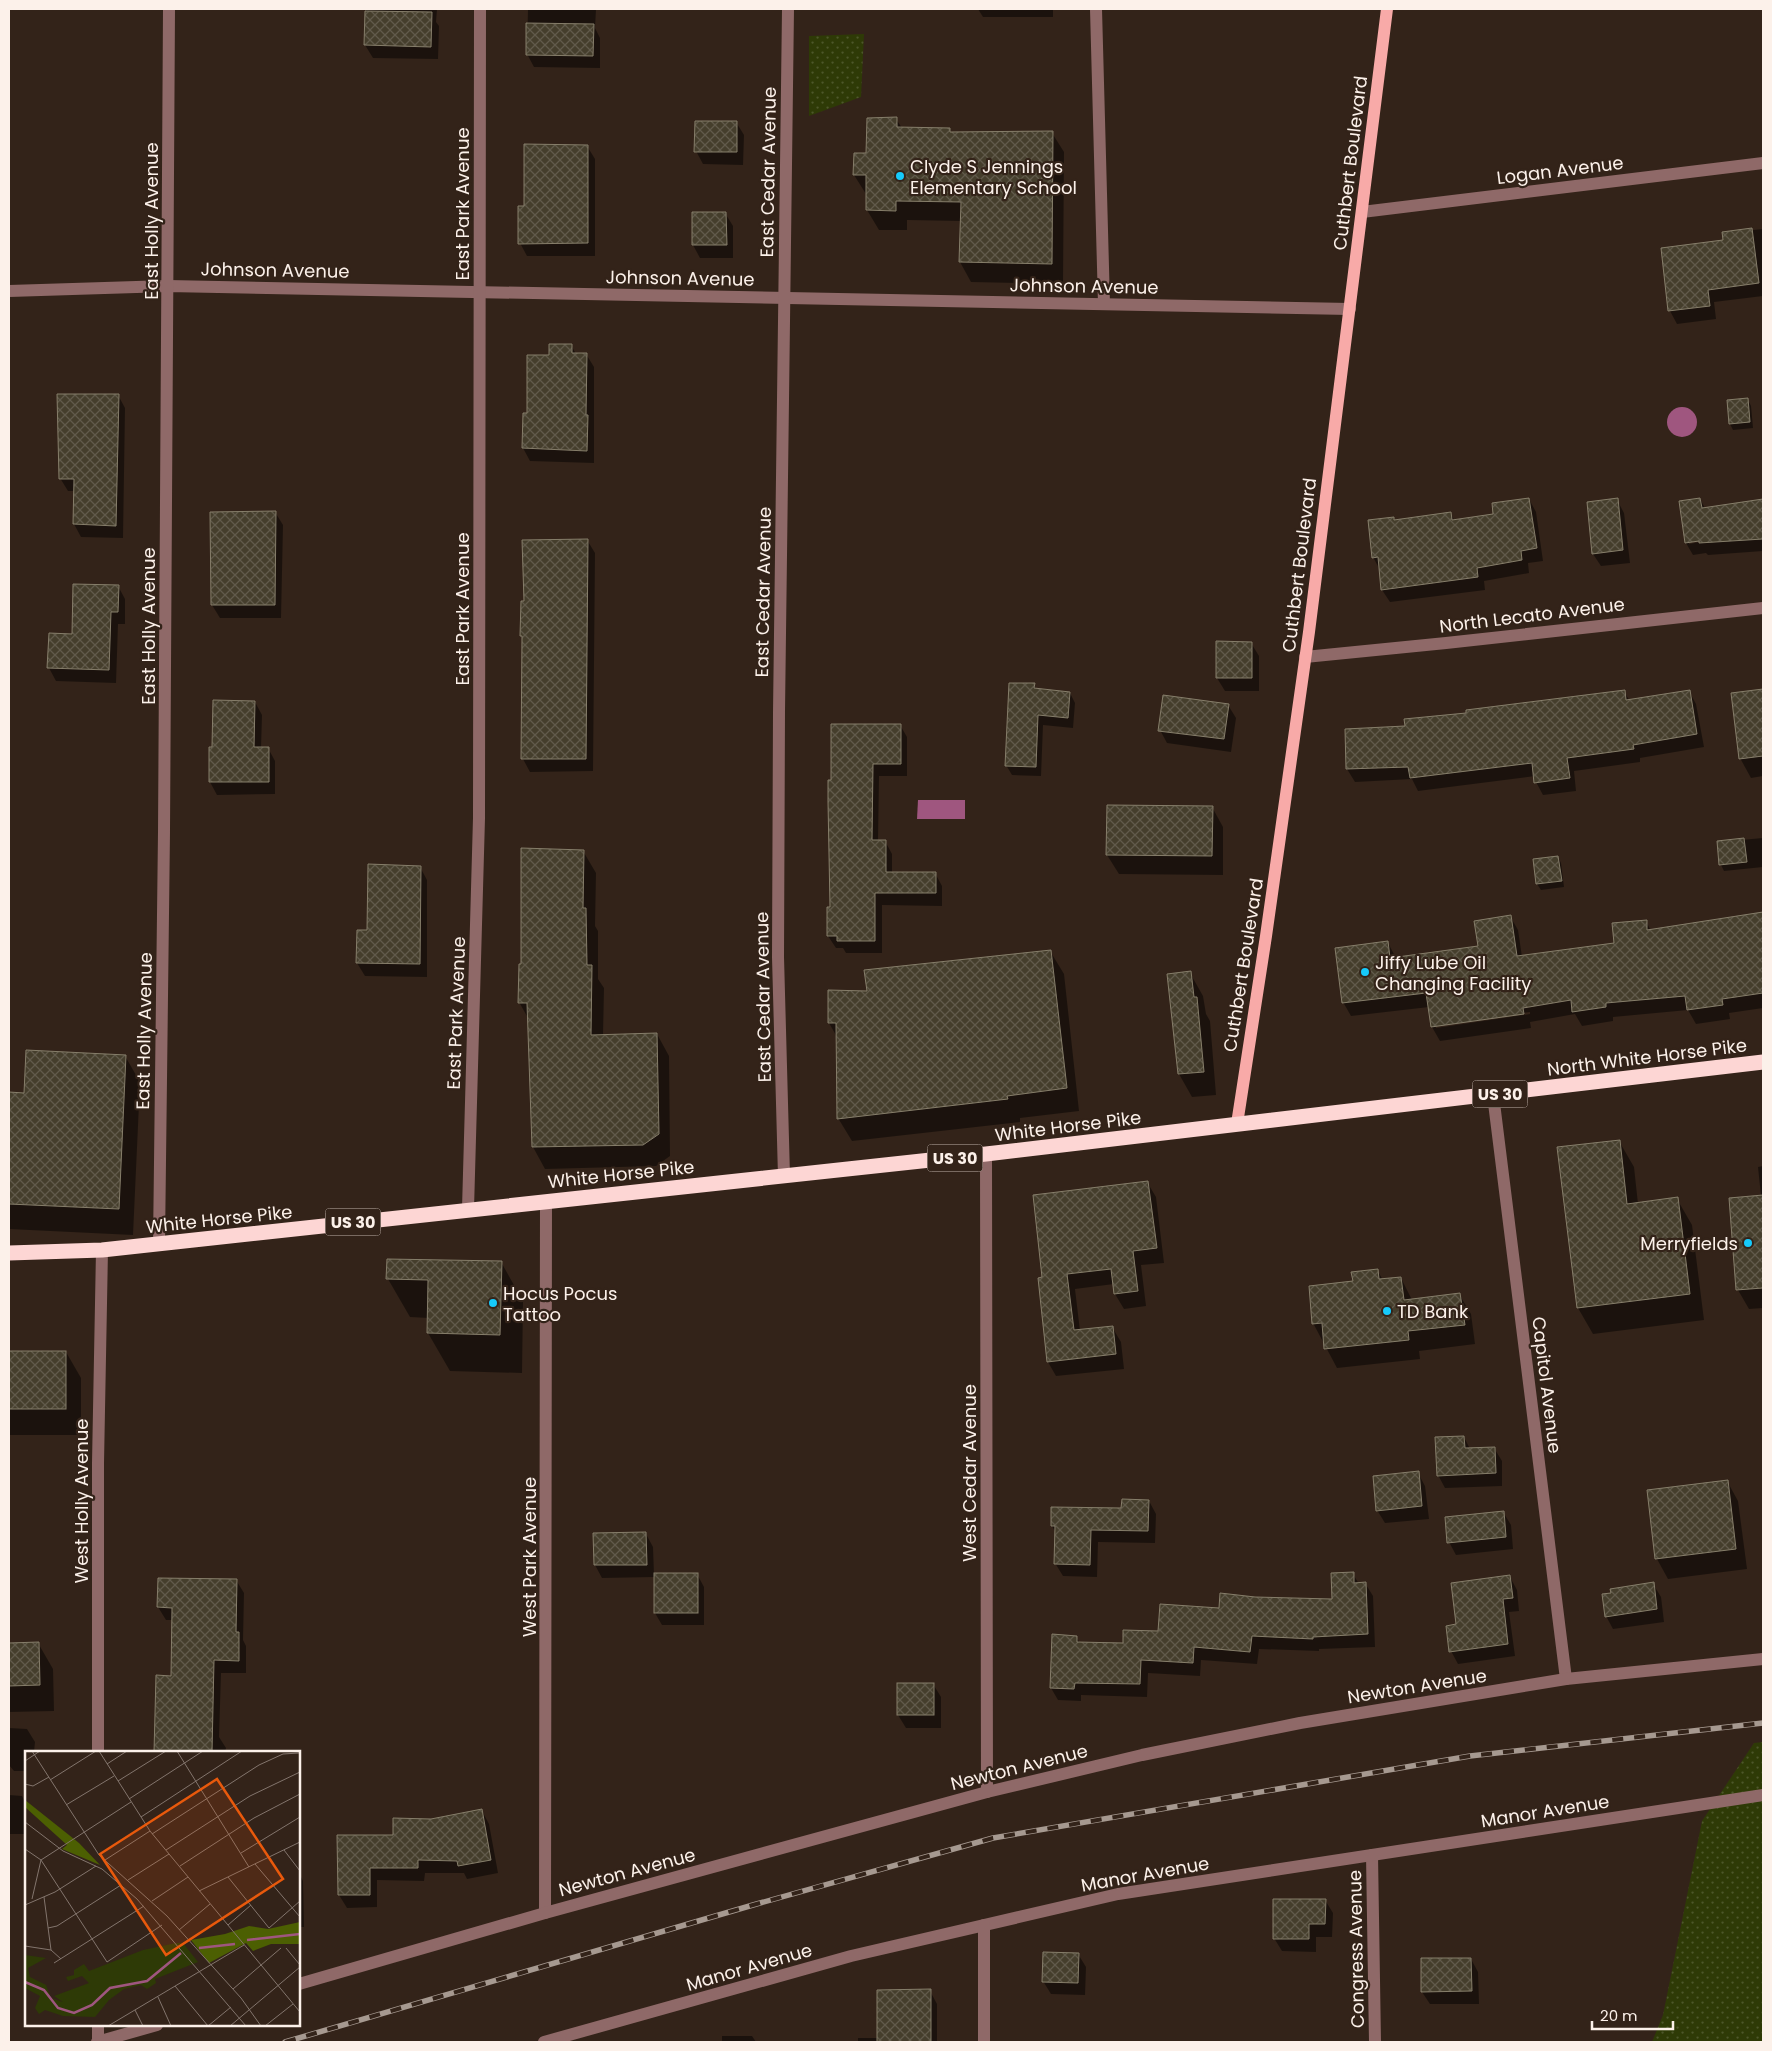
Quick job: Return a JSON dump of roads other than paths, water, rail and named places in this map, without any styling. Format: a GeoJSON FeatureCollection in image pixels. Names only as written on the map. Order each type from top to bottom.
{"type":"FeatureCollection","features":[{"type":"Feature","properties":{"kind":"highway","name":"North White Horse Pike"},"geometry":{"type":"LineString","coordinates":[[1237,1124],[1763,1062]]}},
{"type":"Feature","properties":{"kind":"highway","name":"White Horse Pike"},"geometry":{"type":"LineString","coordinates":[[9,1253],[102,1250],[986,1154],[1237,1124]]}},
{"type":"Feature","properties":{"kind":"main road","name":"Cuthbert Boulevard"},"geometry":{"type":"LineString","coordinates":[[1237,1124],[1266,936],[1305,657],[1387,9]]}},
{"type":"Feature","properties":{"kind":"street","name":"East Holly Avenue"},"geometry":{"type":"LineString","coordinates":[[159,1244],[169,9]]}},
{"type":"Feature","properties":{"kind":"street","name":"East Park Avenue"},"geometry":{"type":"LineString","coordinates":[[468,1209],[479,818],[480,9]]}},
{"type":"Feature","properties":{"kind":"street","name":"East Cedar Avenue"},"geometry":{"type":"LineString","coordinates":[[784,1176],[778,957],[788,9]]}},
{"type":"Feature","properties":{"kind":"street"},"geometry":{"type":"LineString","coordinates":[[1096,9],[1104,304]]}},
{"type":"Feature","properties":{"kind":"street","name":"Logan Avenue"},"geometry":{"type":"LineString","coordinates":[[1362,212],[1763,162]]}},
{"type":"Feature","properties":{"kind":"street","name":"Johnson Avenue"},"geometry":{"type":"LineString","coordinates":[[9,291],[168,286],[1350,309]]}},
{"type":"Feature","properties":{"kind":"street","name":"North Lecato Avenue"},"geometry":{"type":"LineString","coordinates":[[1305,657],[1763,608]]}},
{"type":"Feature","properties":{"kind":"street","name":"Capitol Avenue"},"geometry":{"type":"LineString","coordinates":[[1493,1095],[1566,1679]]}},
{"type":"Feature","properties":{"kind":"street","name":"West Cedar Avenue"},"geometry":{"type":"LineString","coordinates":[[986,1154],[988,1792]]}},
{"type":"Feature","properties":{"kind":"street","name":"West Park Avenue"},"geometry":{"type":"LineString","coordinates":[[545,1913],[546,1201]]}},
{"type":"Feature","properties":{"kind":"street","name":"West Holly Avenue"},"geometry":{"type":"LineString","coordinates":[[98,1751],[98,1463],[102,1250]]}},
{"type":"Feature","properties":{"kind":"street","name":"Newton Avenue"},"geometry":{"type":"LineString","coordinates":[[300,1984],[545,1913],[988,1792],[1142,1755],[1300,1723],[1566,1679],[1763,1659]]}},
{"type":"Feature","properties":{"kind":"street","name":"Manor Avenue"},"geometry":{"type":"LineString","coordinates":[[544,2042],[851,1956],[1118,1894],[1763,1795]]}},
{"type":"Feature","properties":{"kind":"street","name":"Congress Avenue"},"geometry":{"type":"LineString","coordinates":[[1372,1855],[1375,2042]]}},
{"type":"Feature","properties":{"kind":"street"},"geometry":{"type":"LineString","coordinates":[[984,1926],[984,2042]]}},
{"type":"Feature","properties":{"kind":"street"},"geometry":{"type":"LineString","coordinates":[[98,2026],[97,2042],[153,2026]]}},
{"type":"Feature","properties":{"kind":"railway"},"geometry":{"type":"LineString","coordinates":[[285,2042],[753,1905],[993,1838],[1470,1756],[1763,1723]]}},
{"type":"Feature","properties":{"kind":"place","name":"Clyde S Jennings Elementary School"},"geometry":{"type":"Point","coordinates":[900,176]}},
{"type":"Feature","properties":{"kind":"place","name":"Jiffy Lube Oil Changing Facility"},"geometry":{"type":"Point","coordinates":[1365,972]}},
{"type":"Feature","properties":{"kind":"place","name":"Merryfields"},"geometry":{"type":"Point","coordinates":[1748,1243]}},
{"type":"Feature","properties":{"kind":"place","name":"Hocus Pocus Tattoo"},"geometry":{"type":"Point","coordinates":[493,1303]}},
{"type":"Feature","properties":{"kind":"place","name":"TD Bank"},"geometry":{"type":"Point","coordinates":[1387,1311]}}]}
